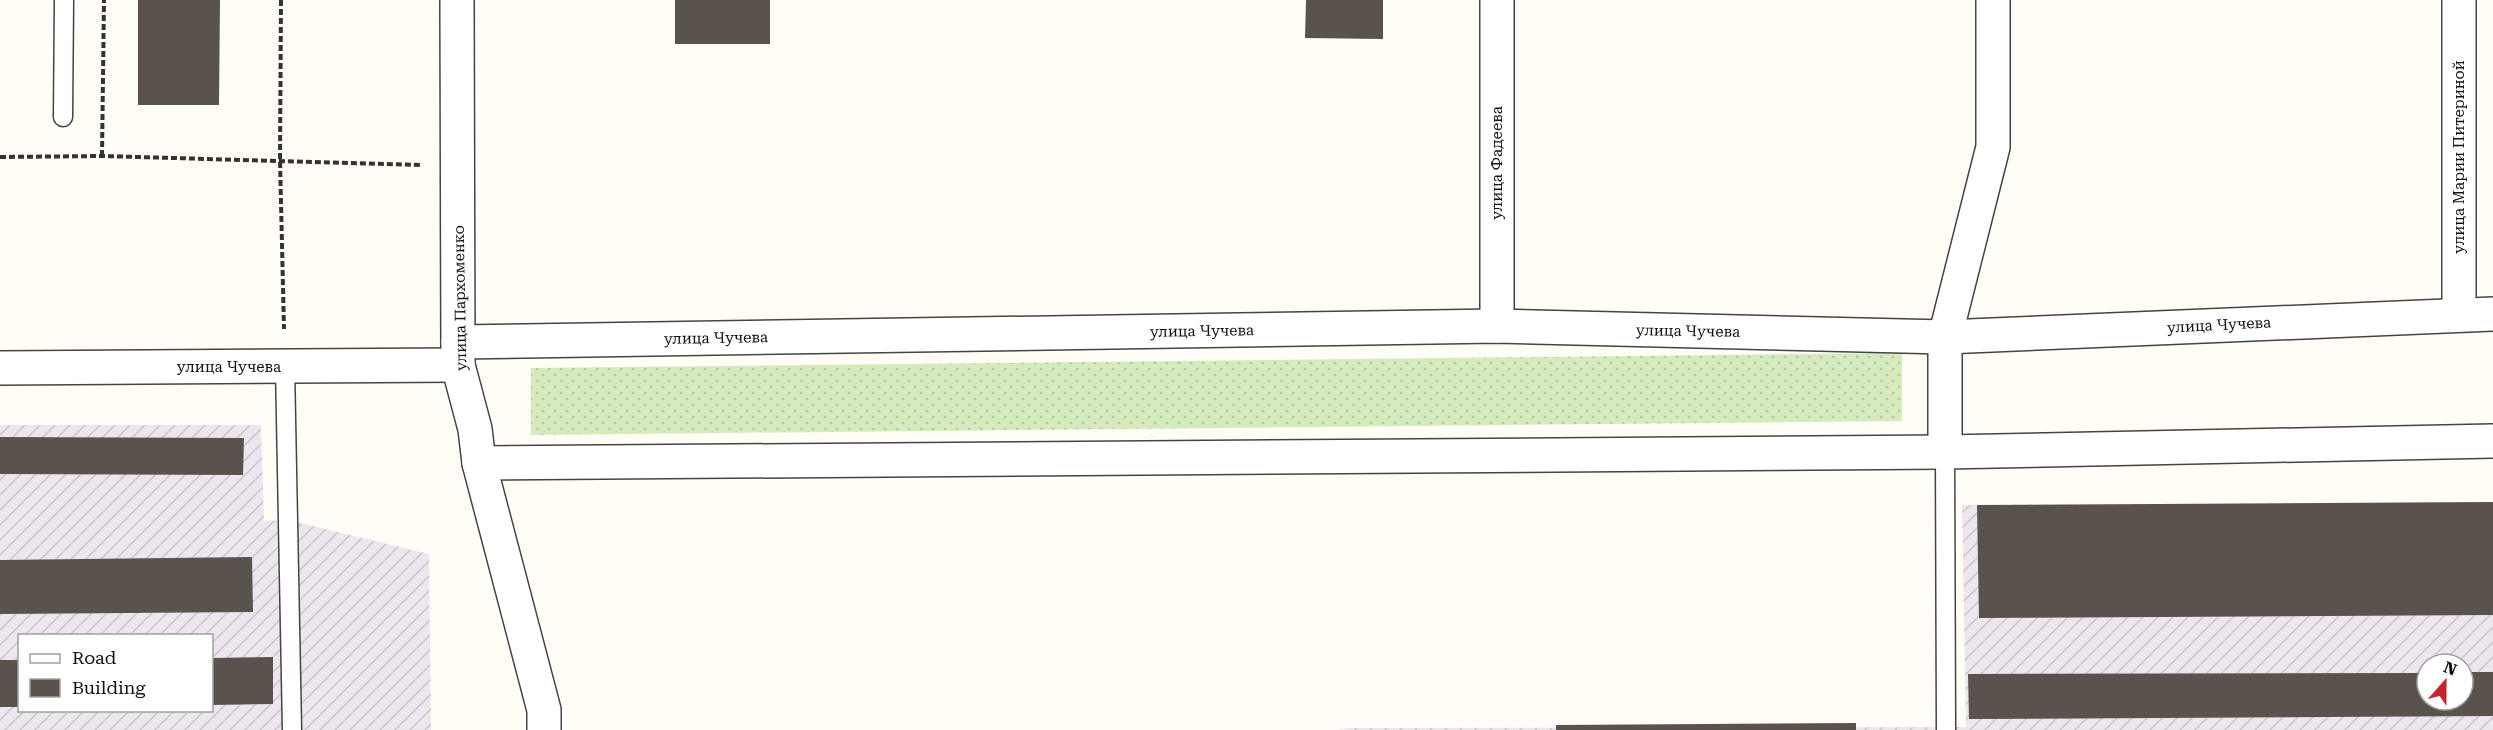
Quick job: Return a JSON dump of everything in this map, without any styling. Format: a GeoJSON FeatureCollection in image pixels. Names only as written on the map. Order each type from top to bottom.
{"type":"FeatureCollection","features":[{"type":"Feature","properties":{"kind":"street","name":"улица Пархоменко"},"geometry":{"type":"LineString","coordinates":[[457,0],[458,354],[475,429],[479,463],[544,710],[544,730]]}},
{"type":"Feature","properties":{"kind":"street","name":"улица Фадеева"},"geometry":{"type":"LineString","coordinates":[[1497,0],[1497,326]]}},
{"type":"Feature","properties":{"kind":"street"},"geometry":{"type":"LineString","coordinates":[[1945,452],[1945,337],[1993,147],[1993,0]]}},
{"type":"Feature","properties":{"kind":"street","name":"улица Марии Питериной"},"geometry":{"type":"LineString","coordinates":[[2459,0],[2459,314]]}},
{"type":"Feature","properties":{"kind":"street","name":"улица Чучева"},"geometry":{"type":"LineString","coordinates":[[0,368],[285,366],[458,354],[1497,326],[1945,337],[2493,314]]}},
{"type":"Feature","properties":{"kind":"street"},"geometry":{"type":"LineString","coordinates":[[479,463],[1945,452],[2493,441]]}},
{"type":"Feature","properties":{"kind":"lane"},"geometry":{"type":"LineString","coordinates":[[63,117],[64,0]]}},
{"type":"Feature","properties":{"kind":"lane"},"geometry":{"type":"LineString","coordinates":[[285,366],[292,730]]}},
{"type":"Feature","properties":{"kind":"lane"},"geometry":{"type":"LineString","coordinates":[[1945,452],[1946,730]]}},
{"type":"Feature","properties":{"kind":"path"},"geometry":{"type":"LineString","coordinates":[[102,156],[104,0]]}},
{"type":"Feature","properties":{"kind":"path"},"geometry":{"type":"LineString","coordinates":[[281,0],[280,160],[285,366]]}},
{"type":"Feature","properties":{"kind":"path"},"geometry":{"type":"LineString","coordinates":[[0,157],[102,156],[458,166]]}},
{"type":"Feature","properties":{"kind":"shaded area"},"geometry":{"type":"Polygon","coordinates":[[[0,425],[261,425],[264,521],[288,520],[429,554],[431,730],[0,730],[0,425]]]}},
{"type":"Feature","properties":{"kind":"shaded area"},"geometry":{"type":"Polygon","coordinates":[[[2493,502],[2493,730],[1338,730],[1349,728],[1966,727],[1962,505],[2493,502]]]}},
{"type":"Feature","properties":{"kind":"green space"},"geometry":{"type":"Polygon","coordinates":[[[1902,353],[1902,421],[531,435],[531,368],[1902,353]]]}},
{"type":"Feature","properties":{"kind":"building"},"geometry":{"type":"Polygon","coordinates":[[[138,0],[220,0],[219,105],[138,105],[138,0]]]}},
{"type":"Feature","properties":{"kind":"building"},"geometry":{"type":"Polygon","coordinates":[[[675,0],[770,0],[770,44],[675,44],[675,0]]]}},
{"type":"Feature","properties":{"kind":"building"},"geometry":{"type":"Polygon","coordinates":[[[1306,0],[1383,0],[1383,39],[1305,38],[1306,0]]]}},
{"type":"Feature","properties":{"kind":"building"},"geometry":{"type":"Polygon","coordinates":[[[0,437],[244,438],[243,475],[0,474],[0,437]]]}},
{"type":"Feature","properties":{"kind":"building"},"geometry":{"type":"Polygon","coordinates":[[[2493,502],[2493,615],[1979,618],[1977,505],[2493,502]]]}},
{"type":"Feature","properties":{"kind":"building"},"geometry":{"type":"Polygon","coordinates":[[[252,557],[253,612],[0,614],[0,560],[252,557]]]}},
{"type":"Feature","properties":{"kind":"building"},"geometry":{"type":"Polygon","coordinates":[[[273,657],[273,704],[213,705],[213,658],[273,657]]]}},
{"type":"Feature","properties":{"kind":"building"},"geometry":{"type":"Polygon","coordinates":[[[0,660],[18,660],[18,707],[0,707],[0,660]]]}},
{"type":"Feature","properties":{"kind":"building"},"geometry":{"type":"Polygon","coordinates":[[[2475,672],[2493,672],[2493,716],[1969,719],[1968,674],[2415,673],[2415,712],[2475,712],[2475,672]]]}},
{"type":"Feature","properties":{"kind":"building"},"geometry":{"type":"Polygon","coordinates":[[[1856,723],[1856,730],[1556,730],[1556,725],[1856,723]]]}}]}
